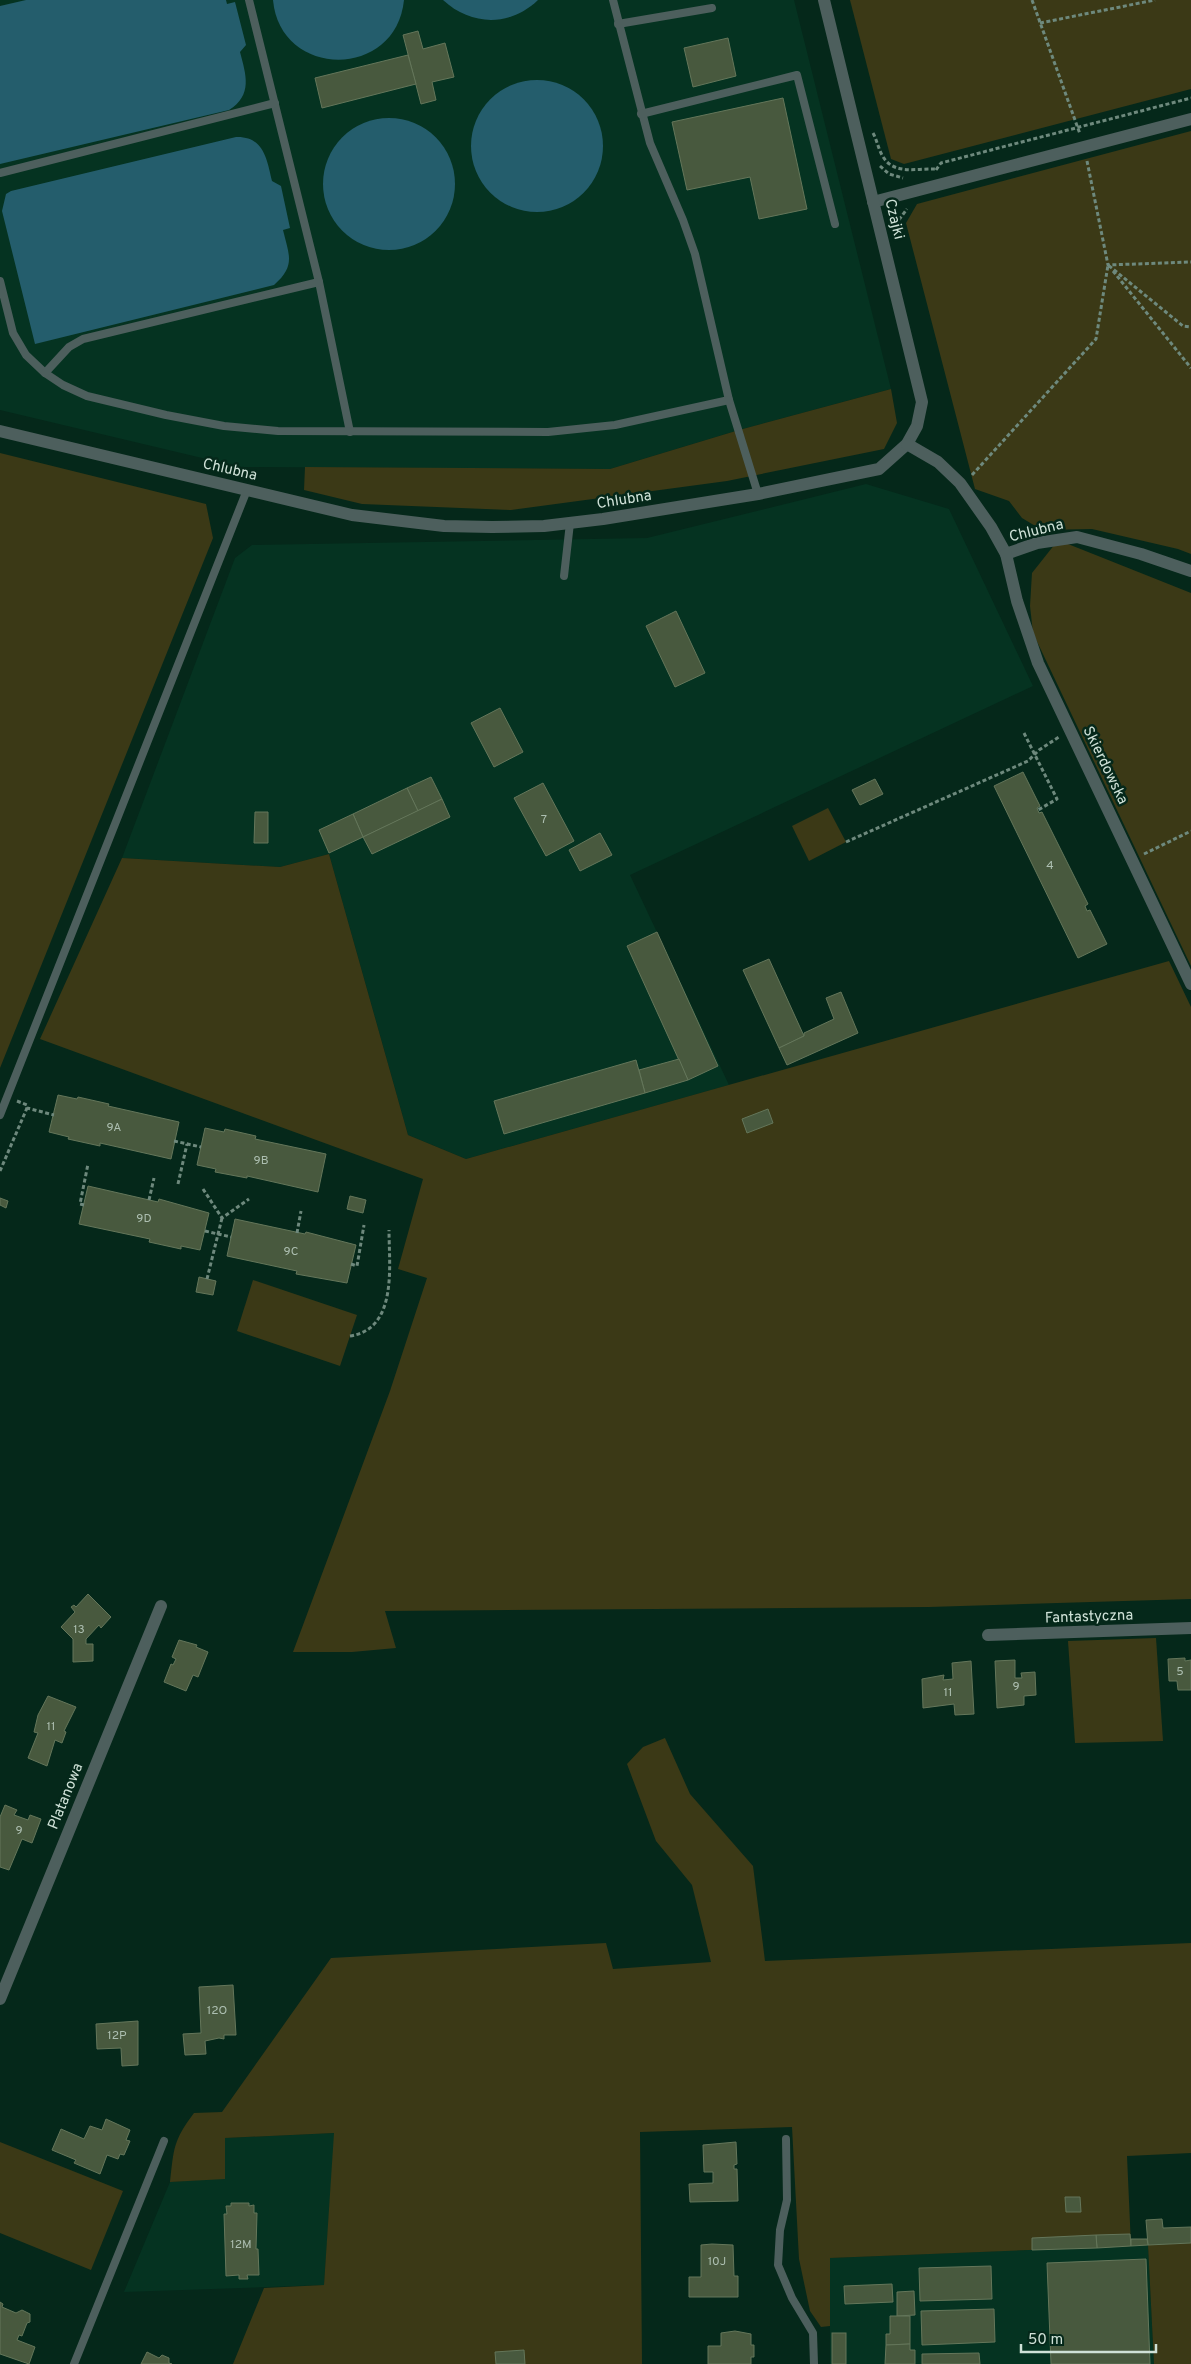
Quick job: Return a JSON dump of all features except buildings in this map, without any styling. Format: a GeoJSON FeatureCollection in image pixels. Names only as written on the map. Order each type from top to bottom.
{"type":"FeatureCollection","features":[{"type":"Feature","properties":{"kind":"street","name":"Czajki"},"geometry":{"type":"LineString","coordinates":[[824,0],[922,402],[917,426],[907,444]]}},
{"type":"Feature","properties":{"kind":"street"},"geometry":{"type":"LineString","coordinates":[[873,202],[1191,119]]}},
{"type":"Feature","properties":{"kind":"street","name":"Chlubna"},"geometry":{"type":"LineString","coordinates":[[0,432],[352,515],[403,522],[492,527],[570,523],[603,519],[758,494],[879,469],[907,444],[938,462],[960,483],[991,527],[1006,554],[1037,543],[1077,537],[1141,554],[1191,572]]}},
{"type":"Feature","properties":{"kind":"street","name":"Skierdowska"},"geometry":{"type":"LineString","coordinates":[[1006,554],[1017,601],[1038,662],[1191,984]]}},
{"type":"Feature","properties":{"kind":"street","name":"Platanowa"},"geometry":{"type":"LineString","coordinates":[[0,1999],[161,1606]]}},
{"type":"Feature","properties":{"kind":"street","name":"Fantastyczna"},"geometry":{"type":"LineString","coordinates":[[988,1635],[1191,1628]]}},
{"type":"Feature","properties":{"kind":"lane"},"geometry":{"type":"LineString","coordinates":[[249,0],[319,282],[350,432]]}},
{"type":"Feature","properties":{"kind":"lane"},"geometry":{"type":"LineString","coordinates":[[613,0],[650,143],[683,220],[695,254],[729,400],[758,494]]}},
{"type":"Feature","properties":{"kind":"lane"},"geometry":{"type":"LineString","coordinates":[[618,24],[712,8]]}},
{"type":"Feature","properties":{"kind":"lane"},"geometry":{"type":"LineString","coordinates":[[641,114],[797,74],[835,224]]}},
{"type":"Feature","properties":{"kind":"lane"},"geometry":{"type":"LineString","coordinates":[[0,173],[274,103]]}},
{"type":"Feature","properties":{"kind":"lane"},"geometry":{"type":"LineString","coordinates":[[0,281],[13,334],[26,355],[45,373],[63,385],[87,396],[224,426],[278,431],[548,432],[584,429],[654,417],[729,400]]}},
{"type":"Feature","properties":{"kind":"lane"},"geometry":{"type":"LineString","coordinates":[[45,373],[69,347],[84,339],[319,282]]}},
{"type":"Feature","properties":{"kind":"lane"},"geometry":{"type":"LineString","coordinates":[[0,1115],[247,490]]}},
{"type":"Feature","properties":{"kind":"lane"},"geometry":{"type":"LineString","coordinates":[[564,576],[570,523]]}},
{"type":"Feature","properties":{"kind":"lane"},"geometry":{"type":"LineString","coordinates":[[786,2139],[787,2200],[780,2230],[778,2265],[792,2298],[813,2333],[814,2364]]}},
{"type":"Feature","properties":{"kind":"lane"},"geometry":{"type":"LineString","coordinates":[[74,2364],[164,2141]]}},
{"type":"Feature","properties":{"kind":"path"},"geometry":{"type":"LineString","coordinates":[[967,480],[1096,339],[1108,264],[1084,147],[1032,0]]}},
{"type":"Feature","properties":{"kind":"path"},"geometry":{"type":"LineString","coordinates":[[1040,23],[1155,0]]}},
{"type":"Feature","properties":{"kind":"path"},"geometry":{"type":"LineString","coordinates":[[934,174],[941,163],[1191,98]]}},
{"type":"Feature","properties":{"kind":"path"},"geometry":{"type":"LineString","coordinates":[[854,122],[871,131],[882,156],[890,165],[904,170],[943,169]]}},
{"type":"Feature","properties":{"kind":"path"},"geometry":{"type":"LineString","coordinates":[[1070,137],[1089,132]]}},
{"type":"Feature","properties":{"kind":"path"},"geometry":{"type":"LineString","coordinates":[[876,161],[889,174],[907,178]]}},
{"type":"Feature","properties":{"kind":"path"},"geometry":{"type":"LineString","coordinates":[[894,228],[896,222],[907,211],[900,177]]}},
{"type":"Feature","properties":{"kind":"path"},"geometry":{"type":"LineString","coordinates":[[1108,264],[1191,262]]}},
{"type":"Feature","properties":{"kind":"path"},"geometry":{"type":"LineString","coordinates":[[1108,264],[1183,326],[1191,328]]}},
{"type":"Feature","properties":{"kind":"path"},"geometry":{"type":"LineString","coordinates":[[1108,264],[1191,368]]}},
{"type":"Feature","properties":{"kind":"path"},"geometry":{"type":"LineString","coordinates":[[846,842],[1028,761],[1039,750],[1072,731]]}},
{"type":"Feature","properties":{"kind":"path"},"geometry":{"type":"LineString","coordinates":[[1024,733],[1058,799],[1038,810]]}},
{"type":"Feature","properties":{"kind":"path"},"geometry":{"type":"LineString","coordinates":[[1133,860],[1191,831]]}},
{"type":"Feature","properties":{"kind":"path"},"geometry":{"type":"LineString","coordinates":[[0,1171],[28,1105],[7,1098]]}},
{"type":"Feature","properties":{"kind":"path"},"geometry":{"type":"LineString","coordinates":[[27,1108],[54,1114]]}},
{"type":"Feature","properties":{"kind":"path"},"geometry":{"type":"LineString","coordinates":[[174,1141],[201,1147]]}},
{"type":"Feature","properties":{"kind":"path"},"geometry":{"type":"LineString","coordinates":[[178,1184],[187,1144]]}},
{"type":"Feature","properties":{"kind":"path"},"geometry":{"type":"LineString","coordinates":[[84,1205],[80,1204],[88,1164]]}},
{"type":"Feature","properties":{"kind":"path"},"geometry":{"type":"LineString","coordinates":[[149,1200],[154,1178]]}},
{"type":"Feature","properties":{"kind":"path"},"geometry":{"type":"LineString","coordinates":[[203,1189],[222,1218]]}},
{"type":"Feature","properties":{"kind":"path"},"geometry":{"type":"LineString","coordinates":[[207,1279],[222,1218],[248,1199]]}},
{"type":"Feature","properties":{"kind":"path"},"geometry":{"type":"LineString","coordinates":[[297,1232],[302,1211]]}},
{"type":"Feature","properties":{"kind":"path"},"geometry":{"type":"LineString","coordinates":[[351,1264],[357,1266],[364,1225]]}},
{"type":"Feature","properties":{"kind":"path"},"geometry":{"type":"LineString","coordinates":[[350,1336],[362,1335],[378,1321],[389,1292],[389,1230]]}},
{"type":"Feature","properties":{"kind":"path"},"geometry":{"type":"LineString","coordinates":[[205,1231],[231,1237]]}},
{"type":"Feature","properties":{"kind":"shaded area"},"geometry":{"type":"Polygon","coordinates":[[[0,0],[794,0],[891,389],[739,430],[610,469],[240,467],[0,410],[0,0]]]}},
{"type":"Feature","properties":{"kind":"shaded area"},"geometry":{"type":"Polygon","coordinates":[[[850,0],[1191,0],[1191,89],[904,164],[891,159],[850,0]]]}},
{"type":"Feature","properties":{"kind":"shaded area"},"geometry":{"type":"Polygon","coordinates":[[[1191,131],[1191,554],[1178,549],[1092,529],[1042,530],[1022,518],[1009,501],[975,489],[906,223],[917,204],[1191,131]]]}},
{"type":"Feature","properties":{"kind":"shaded area"},"geometry":{"type":"Polygon","coordinates":[[[891,389],[897,423],[884,449],[727,481],[511,510],[362,504],[304,490],[305,467],[610,469],[739,430],[891,389]]]}},
{"type":"Feature","properties":{"kind":"shaded area"},"geometry":{"type":"Polygon","coordinates":[[[0,453],[206,504],[213,538],[0,1068],[0,453]]]}},
{"type":"Feature","properties":{"kind":"shaded area"},"geometry":{"type":"Polygon","coordinates":[[[866,484],[949,509],[1033,686],[630,875],[729,1085],[466,1159],[408,1135],[329,854],[280,867],[122,858],[235,558],[252,545],[647,538],[866,484]]]}},
{"type":"Feature","properties":{"kind":"shaded area"},"geometry":{"type":"Polygon","coordinates":[[[1055,544],[1068,544],[1191,593],[1191,966],[1033,633],[1030,606],[1032,573],[1055,544]]]}},
{"type":"Feature","properties":{"kind":"shaded area"},"geometry":{"type":"Polygon","coordinates":[[[828,808],[846,842],[809,861],[792,826],[828,808]]]}},
{"type":"Feature","properties":{"kind":"shaded area"},"geometry":{"type":"Polygon","coordinates":[[[329,854],[408,1135],[466,1159],[1169,961],[1191,1007],[1191,1599],[929,1607],[385,1611],[396,1648],[352,1652],[293,1652],[390,1391],[427,1278],[398,1269],[423,1179],[40,1039],[122,858],[280,867],[329,854]]]}},
{"type":"Feature","properties":{"kind":"shaded area"},"geometry":{"type":"Polygon","coordinates":[[[253,1280],[357,1315],[340,1366],[237,1331],[253,1280]]]}},
{"type":"Feature","properties":{"kind":"shaded area"},"geometry":{"type":"Polygon","coordinates":[[[1156,1638],[1163,1741],[1075,1743],[1068,1641],[1156,1638]]]}},
{"type":"Feature","properties":{"kind":"shaded area"},"geometry":{"type":"Polygon","coordinates":[[[665,1738],[690,1794],[753,1866],[765,1961],[1191,1943],[1191,2153],[1127,2156],[1131,2246],[830,2258],[830,2326],[821,2327],[810,2311],[799,2259],[792,2127],[640,2132],[642,2364],[233,2364],[264,2288],[324,2285],[334,2133],[225,2138],[225,2179],[170,2182],[172,2161],[178,2138],[187,2123],[194,2113],[222,2112],[331,1958],[606,1943],[613,1969],[711,1962],[692,1885],[656,1841],[627,1764],[643,1747],[665,1738]]]}},
{"type":"Feature","properties":{"kind":"shaded area"},"geometry":{"type":"Polygon","coordinates":[[[335,2133],[324,2285],[124,2292],[170,2182],[225,2178],[224,2138],[335,2133]]]}},
{"type":"Feature","properties":{"kind":"shaded area"},"geometry":{"type":"Polygon","coordinates":[[[0,2142],[123,2191],[91,2270],[0,2233],[0,2142]]]}},
{"type":"Feature","properties":{"kind":"shaded area"},"geometry":{"type":"Polygon","coordinates":[[[1191,2243],[1191,2364],[1154,2364],[1148,2245],[1191,2243]]]}},
{"type":"Feature","properties":{"kind":"shaded area"},"geometry":{"type":"Polygon","coordinates":[[[1148,2245],[1154,2364],[830,2364],[830,2258],[1148,2245]]]}},
{"type":"Feature","properties":{"kind":"water"},"geometry":{"type":"Polygon","coordinates":[[[26,0],[226,0],[227,4],[235,2],[246,45],[240,52],[246,84],[242,98],[229,110],[0,164],[0,6],[26,0]]]}},
{"type":"Feature","properties":{"kind":"water"},"geometry":{"type":"Polygon","coordinates":[[[273,0],[404,0],[396,26],[381,45],[361,56],[338,60],[315,56],[295,45],[280,26],[273,0]]]}},
{"type":"Feature","properties":{"kind":"water"},"geometry":{"type":"Polygon","coordinates":[[[443,0],[538,0],[527,9],[515,15],[491,20],[478,19],[466,15],[454,9],[443,0]]]}},
{"type":"Feature","properties":{"kind":"water"},"geometry":{"type":"Polygon","coordinates":[[[537,80],[562,85],[583,100],[598,121],[603,146],[598,171],[583,192],[562,207],[537,212],[512,207],[491,192],[476,171],[471,146],[476,121],[491,100],[512,85],[537,80]]]}},
{"type":"Feature","properties":{"kind":"water"},"geometry":{"type":"Polygon","coordinates":[[[389,118],[414,123],[435,138],[450,159],[455,184],[450,209],[435,230],[414,245],[389,250],[364,245],[343,230],[328,209],[323,184],[328,159],[343,138],[364,123],[389,118]]]}},
{"type":"Feature","properties":{"kind":"water"},"geometry":{"type":"Polygon","coordinates":[[[236,137],[253,140],[258,145],[266,158],[272,181],[281,186],[290,228],[283,230],[289,260],[286,272],[281,278],[274,285],[35,344],[2,211],[6,194],[11,191],[236,137]]]}}]}
